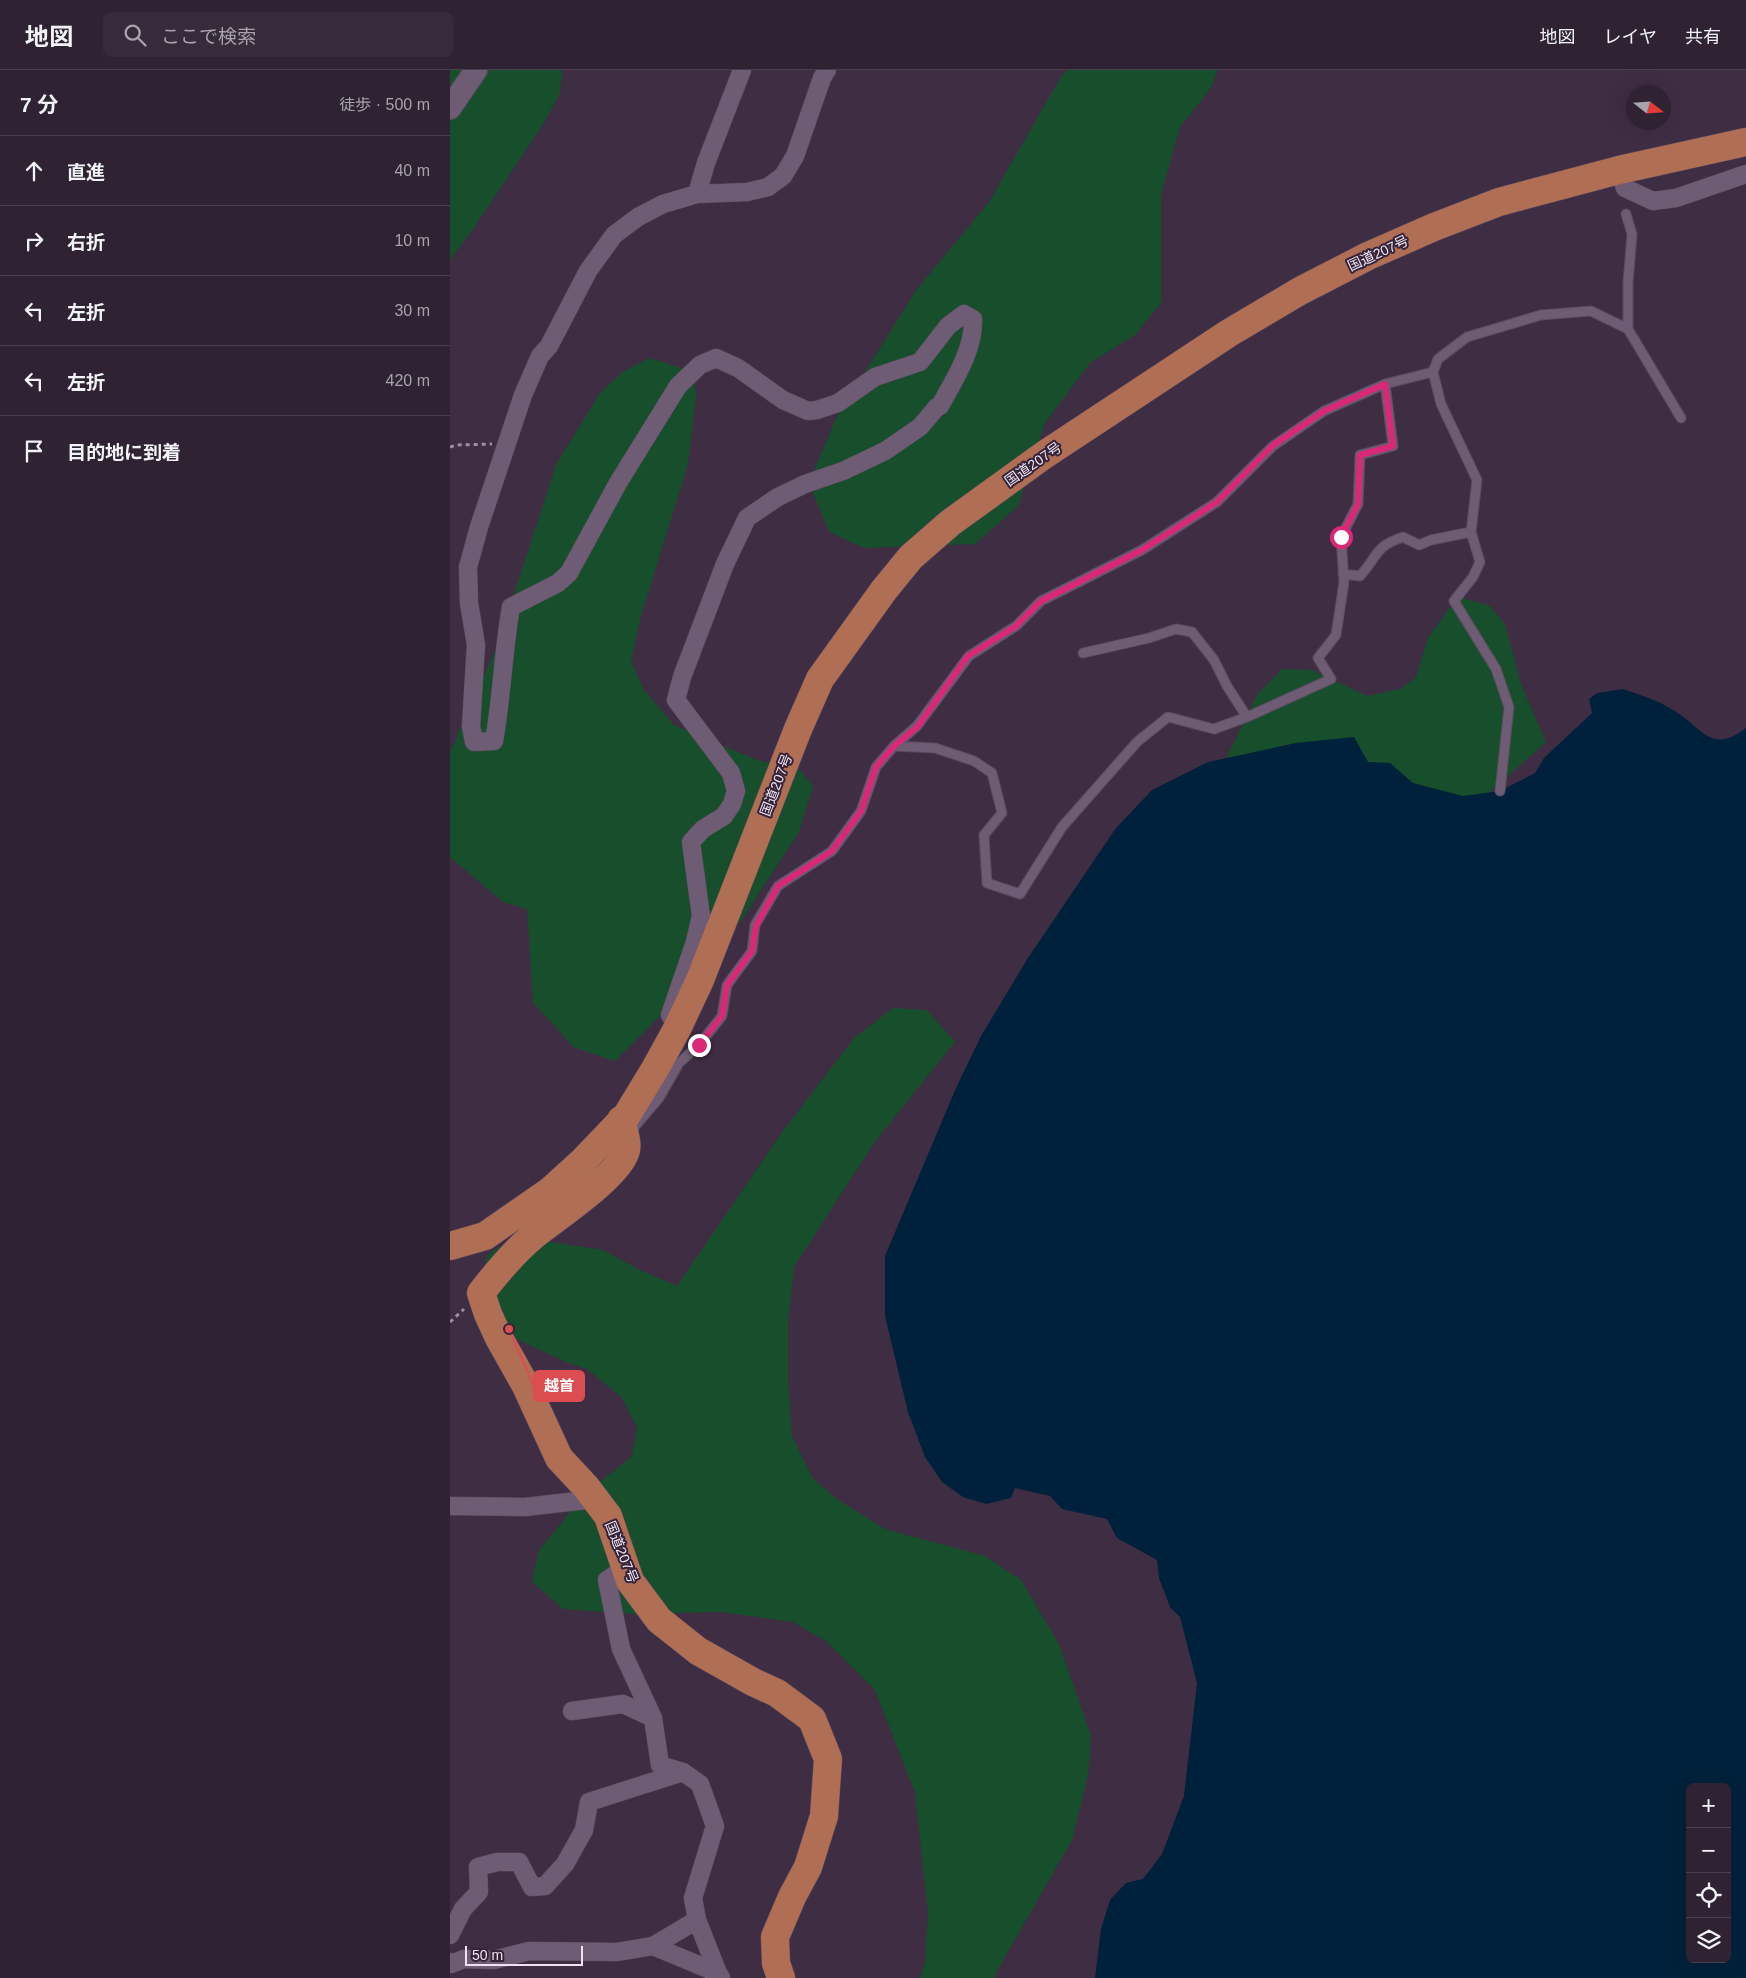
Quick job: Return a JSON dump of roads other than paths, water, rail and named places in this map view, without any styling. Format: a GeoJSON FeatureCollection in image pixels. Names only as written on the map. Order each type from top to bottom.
{"type":"FeatureCollection","features":[{"type":"Feature","properties":{"kind":"highway","name":"国道207号"},"geometry":{"type":"LineString","coordinates":[[450,1246],[485,1236],[550,1191],[584,1160],[623,1130],[677,1029],[700,980],[798,729],[820,680],[884,590],[911,558],[950,523],[1044,455],[1230,333],[1300,291],[1368,256],[1499,202],[1619,170],[1746,142]]}},
{"type":"Feature","properties":{"kind":"highway","name":"国道207号"},"geometry":{"type":"LineString","coordinates":[[623,1130],[626,1149],[622,1161],[573,1207],[533,1236],[500,1268],[481,1293],[499,1338],[526,1386],[559,1458],[608,1516],[630,1581],[659,1620],[698,1651],[753,1682],[777,1693],[812,1719],[828,1759],[824,1816],[808,1867],[792,1897],[775,1937],[776,1963],[781,1978]]}},
{"type":"Feature","properties":{"kind":"street"},"geometry":{"type":"LineString","coordinates":[[450,108],[476,70]]}},
{"type":"Feature","properties":{"kind":"street"},"geometry":{"type":"LineString","coordinates":[[697,194],[706,163],[742,70]]}},
{"type":"Feature","properties":{"kind":"street"},"geometry":{"type":"LineString","coordinates":[[677,1029],[670,1015],[702,916],[691,842],[703,829],[724,816],[732,804],[736,791],[731,773],[676,700],[682,677],[726,564],[747,518],[778,497],[805,484],[844,471],[885,451],[920,427],[940,406],[959,371],[973,333],[972,319],[964,314],[948,326],[920,362],[875,377],[838,403],[817,410],[808,411],[783,400],[738,368],[716,358],[700,365],[678,386],[649,431],[569,573],[558,584],[511,607],[500,707],[494,741],[474,742],[471,726],[476,645],[469,603],[468,567],[478,527],[523,394],[540,356],[549,346],[588,271],[614,235],[638,217],[663,204],[697,194],[747,192],[768,187],[783,176],[795,156],[822,78],[827,70]]}},
{"type":"Feature","properties":{"kind":"street"},"geometry":{"type":"LineString","coordinates":[[1619,170],[1625,188],[1652,201],[1676,198],[1746,174]]}},
{"type":"Feature","properties":{"kind":"street"},"geometry":{"type":"LineString","coordinates":[[450,1506],[525,1507],[595,1499]]}},
{"type":"Feature","properties":{"kind":"street"},"geometry":{"type":"LineString","coordinates":[[626,1567],[607,1580],[621,1649],[653,1718],[660,1765],[683,1772],[700,1784],[715,1826],[693,1898],[697,1920],[719,1975]]}},
{"type":"Feature","properties":{"kind":"street"},"geometry":{"type":"LineString","coordinates":[[572,1711],[623,1704],[653,1718]]}},
{"type":"Feature","properties":{"kind":"street"},"geometry":{"type":"LineString","coordinates":[[450,1935],[463,1909],[479,1892],[478,1867],[497,1862],[519,1862],[532,1887],[545,1886],[565,1864],[584,1830],[589,1802],[683,1772]]}},
{"type":"Feature","properties":{"kind":"street"},"geometry":{"type":"LineString","coordinates":[[450,1962],[451,1964],[464,1960],[494,1960],[528,1951],[617,1952],[653,1946],[697,1920]]}},
{"type":"Feature","properties":{"kind":"street"},"geometry":{"type":"LineString","coordinates":[[653,1946],[719,1975]]}},
{"type":"Feature","properties":{"kind":"lane"},"geometry":{"type":"LineString","coordinates":[[1626,214],[1632,234],[1628,282],[1628,329],[1681,418]]}},
{"type":"Feature","properties":{"kind":"lane"},"geometry":{"type":"LineString","coordinates":[[1500,791],[1509,708],[1496,669],[1454,601],[1473,577],[1480,562],[1471,532],[1477,480],[1441,404],[1434,372],[1438,359],[1467,337],[1541,315],[1591,311],[1628,329]]}},
{"type":"Feature","properties":{"kind":"lane"},"geometry":{"type":"LineString","coordinates":[[623,1130],[658,1098],[679,1064],[699,1045],[722,1016],[727,985],[752,951],[756,926],[778,886],[832,851],[861,811],[876,767],[894,746],[918,726],[968,656],[1016,626],[1041,601],[1142,550],[1217,502],[1272,446],[1324,411],[1385,384],[1434,372]]}},
{"type":"Feature","properties":{"kind":"lane"},"geometry":{"type":"LineString","coordinates":[[894,746],[934,748],[974,761],[992,773],[1002,813],[984,835],[987,883],[1020,894],[1062,827],[1137,742],[1168,717],[1214,729],[1331,679],[1318,658],[1336,635],[1344,582],[1341,537],[1358,504],[1360,455],[1393,446],[1385,384]]}},
{"type":"Feature","properties":{"kind":"lane"},"geometry":{"type":"LineString","coordinates":[[1344,574],[1360,576],[1379,550],[1391,541],[1404,537],[1419,545],[1431,540],[1471,532]]}},
{"type":"Feature","properties":{"kind":"lane"},"geometry":{"type":"LineString","coordinates":[[1083,652],[1150,638],[1176,629],[1192,632],[1214,660],[1246,716]]}},
{"type":"Feature","properties":{"kind":"water"},"geometry":{"type":"Polygon","coordinates":[[[1623,689],[1661,703],[1715,739],[1734,736],[1746,728],[1746,1978],[1095,1978],[1101,1929],[1110,1900],[1126,1883],[1143,1879],[1162,1854],[1184,1796],[1197,1683],[1180,1617],[1170,1607],[1159,1578],[1157,1560],[1117,1538],[1107,1519],[1062,1509],[1050,1496],[1015,1488],[1011,1498],[986,1504],[963,1497],[942,1482],[925,1457],[908,1412],[885,1316],[885,1256],[956,1088],[981,1036],[1028,958],[1116,828],[1152,790],[1208,762],[1296,743],[1354,737],[1368,762],[1390,763],[1413,783],[1463,796],[1500,791],[1535,773],[1544,758],[1592,713],[1589,699],[1597,693],[1623,689]]]}},
{"type":"Feature","properties":{"kind":"place","name":"越首"},"geometry":{"type":"Point","coordinates":[509,1329]}}]}
